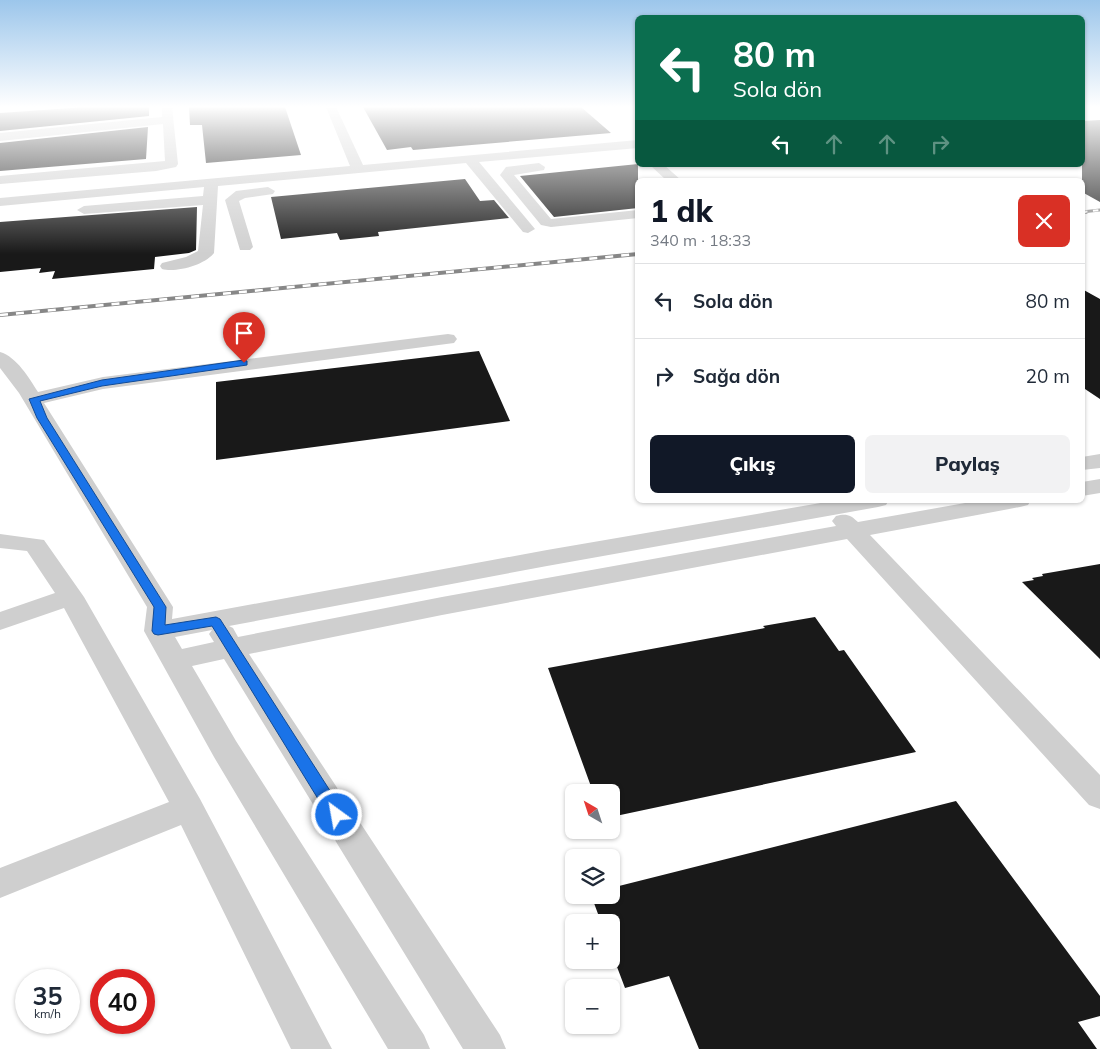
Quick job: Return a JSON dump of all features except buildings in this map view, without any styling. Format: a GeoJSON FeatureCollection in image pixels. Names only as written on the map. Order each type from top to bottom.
{"type":"FeatureCollection","features":[{"type":"Feature","properties":{"kind":"street"},"geometry":{"type":"LineString","coordinates":[[0,180],[167,166],[172,164],[171,156]]}},
{"type":"Feature","properties":{"kind":"street"},"geometry":{"type":"LineString","coordinates":[[353,156],[357,166]]}},
{"type":"Feature","properties":{"kind":"street"},"geometry":{"type":"LineString","coordinates":[[0,195],[468,156]]}},
{"type":"Feature","properties":{"kind":"street"},"geometry":{"type":"LineString","coordinates":[[0,202],[357,166],[504,156]]}},
{"type":"Feature","properties":{"kind":"street"},"geometry":{"type":"LineString","coordinates":[[578,156],[585,163]]}},
{"type":"Feature","properties":{"kind":"street"},"geometry":{"type":"LineString","coordinates":[[469,159],[528,229]]}},
{"type":"Feature","properties":{"kind":"street"},"geometry":{"type":"LineString","coordinates":[[556,166],[511,170],[507,175],[546,222],[635,214]]}},
{"type":"Feature","properties":{"kind":"street"},"geometry":{"type":"LineString","coordinates":[[658,167],[672,178]]}},
{"type":"Feature","properties":{"kind":"street"},"geometry":{"type":"LineString","coordinates":[[245,247],[232,200],[237,196],[478,171]]}},
{"type":"Feature","properties":{"kind":"street"},"geometry":{"type":"LineString","coordinates":[[168,266],[191,261],[206,253],[211,182]]}},
{"type":"Feature","properties":{"kind":"street"},"geometry":{"type":"LineString","coordinates":[[67,212],[210,200]]}},
{"type":"Feature","properties":{"kind":"street"},"geometry":{"type":"LineString","coordinates":[[34,399],[102,383],[448,339]]}},
{"type":"Feature","properties":{"kind":"street"},"geometry":{"type":"LineString","coordinates":[[0,358],[13,370],[34,399],[42,418],[160,607],[158,631],[226,749],[410,1049]]}},
{"type":"Feature","properties":{"kind":"street"},"geometry":{"type":"LineString","coordinates":[[1085,463],[1100,460]]}},
{"type":"Feature","properties":{"kind":"street"},"geometry":{"type":"LineString","coordinates":[[1085,488],[1100,486]]}},
{"type":"Feature","properties":{"kind":"street"},"geometry":{"type":"LineString","coordinates":[[158,631],[216,622],[548,558],[861,503]]}},
{"type":"Feature","properties":{"kind":"street"},"geometry":{"type":"LineString","coordinates":[[175,660],[442,606],[1003,503]]}},
{"type":"Feature","properties":{"kind":"street"},"geometry":{"type":"LineString","coordinates":[[832,508],[1100,796]]}},
{"type":"Feature","properties":{"kind":"street"},"geometry":{"type":"LineString","coordinates":[[0,540],[35,545],[71,597],[189,808],[312,1049]]}},
{"type":"Feature","properties":{"kind":"street"},"geometry":{"type":"LineString","coordinates":[[0,622],[71,597]]}},
{"type":"Feature","properties":{"kind":"street"},"geometry":{"type":"LineString","coordinates":[[216,622],[486,1049]]}},
{"type":"Feature","properties":{"kind":"street"},"geometry":{"type":"LineString","coordinates":[[0,883],[189,808]]}},
{"type":"Feature","properties":{"kind":"railway"},"geometry":{"type":"LineString","coordinates":[[1085,212],[1100,210]]}},
{"type":"Feature","properties":{"kind":"railway"},"geometry":{"type":"LineString","coordinates":[[0,315],[635,254]]}},
{"type":"Feature","properties":{"kind":"route"},"geometry":{"type":"LineString","coordinates":[[244,363],[102,383],[34,399],[42,418],[160,607],[158,631],[216,622],[337,815]]}}]}
